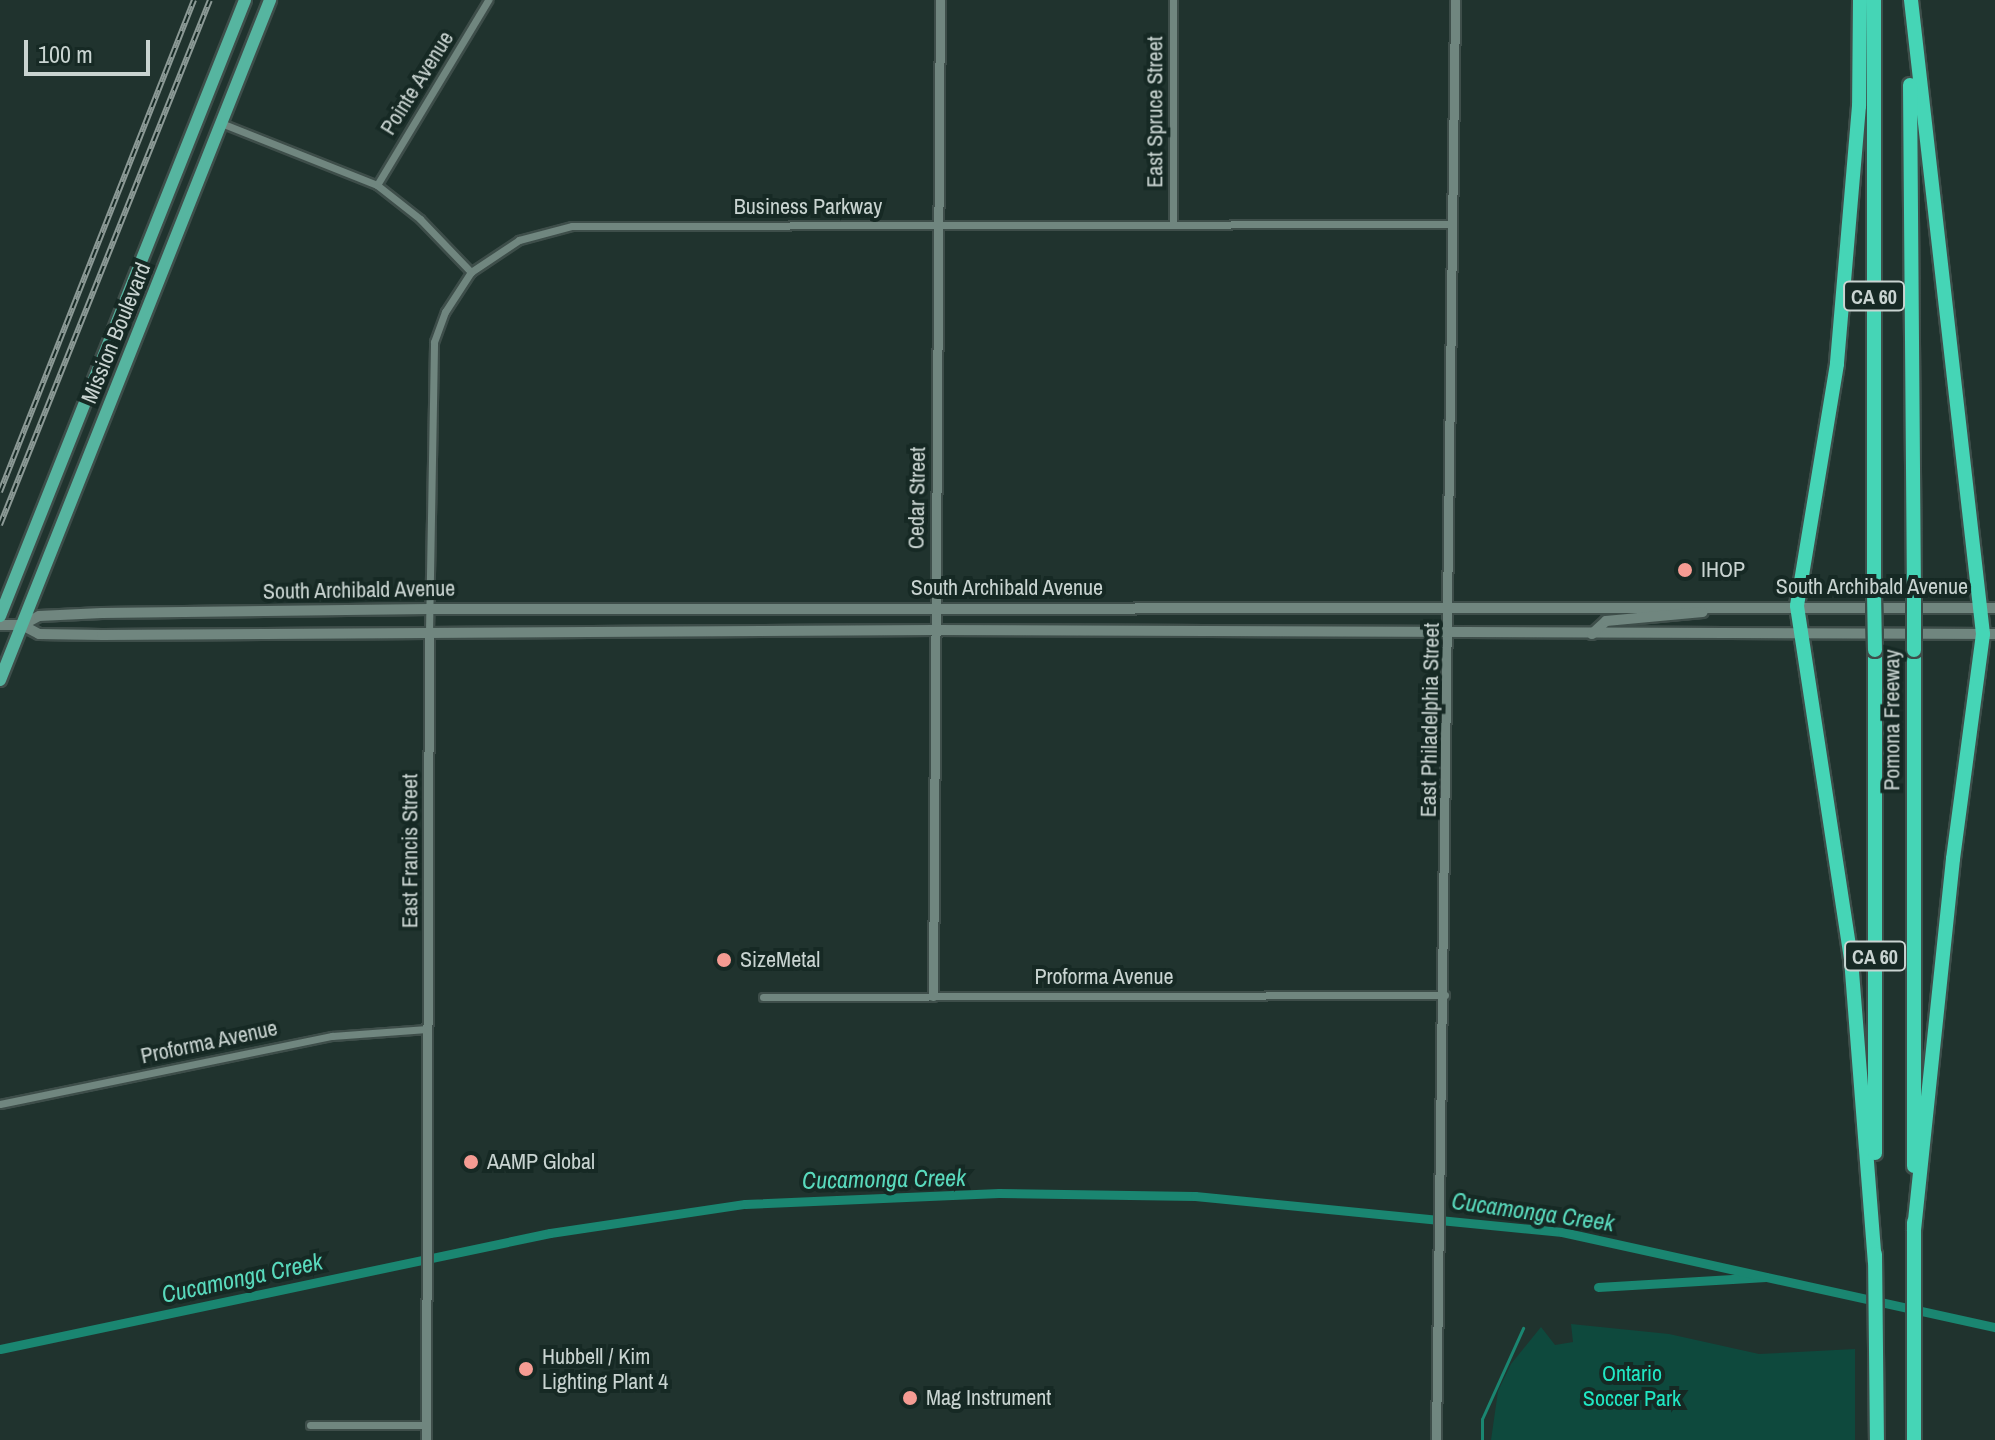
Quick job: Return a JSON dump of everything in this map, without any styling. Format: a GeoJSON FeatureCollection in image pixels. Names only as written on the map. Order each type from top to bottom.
{"type":"FeatureCollection","features":[{"type":"Feature","properties":{"kind":"highway"},"geometry":{"type":"LineString","coordinates":[[1860,0],[1859,106],[1837,364],[1797,606],[1851,959],[1875,1262]]}},
{"type":"Feature","properties":{"kind":"highway","name":"Pomona Freeway"},"geometry":{"type":"LineString","coordinates":[[1874,0],[1877,1440]]}},
{"type":"Feature","properties":{"kind":"highway"},"geometry":{"type":"LineString","coordinates":[[1911,0],[1927,170],[1988,608],[1989,634],[1953,859],[1914,1231]]}},
{"type":"Feature","properties":{"kind":"highway","name":"Pomona Freeway"},"geometry":{"type":"LineString","coordinates":[[1911,0],[1914,1440]]}},
{"type":"Feature","properties":{"kind":"main road","name":"Mission Boulevard"},"geometry":{"type":"LineString","coordinates":[[0,616],[245,0]]}},
{"type":"Feature","properties":{"kind":"main road","name":"Mission Boulevard"},"geometry":{"type":"LineString","coordinates":[[0,680],[270,0]]}},
{"type":"Feature","properties":{"kind":"main road"},"geometry":{"type":"LineString","coordinates":[[40,580],[37,605],[59,615]]}},
{"type":"Feature","properties":{"kind":"main road"},"geometry":{"type":"LineString","coordinates":[[1592,634],[1606,621],[1729,607]]}},
{"type":"Feature","properties":{"kind":"main road","name":"South Archibald Avenue"},"geometry":{"type":"LineString","coordinates":[[22,625],[39,616],[59,615],[429,609],[1988,608]]}},
{"type":"Feature","properties":{"kind":"main road","name":"South Archibald Avenue"},"geometry":{"type":"LineString","coordinates":[[0,625],[22,625],[54,634],[934,630],[1449,635],[1989,634]]}},
{"type":"Feature","properties":{"kind":"street","name":"Pointe Avenue"},"geometry":{"type":"LineString","coordinates":[[377,185],[488,0]]}},
{"type":"Feature","properties":{"kind":"street","name":"Cedar Street"},"geometry":{"type":"LineString","coordinates":[[933,996],[933,608],[940,0]]}},
{"type":"Feature","properties":{"kind":"street","name":"East Spruce Street"},"geometry":{"type":"LineString","coordinates":[[1173,0],[1173,225]]}},
{"type":"Feature","properties":{"kind":"street","name":"East Philadelphia Street"},"geometry":{"type":"LineString","coordinates":[[1436,1440],[1445,995],[1455,0]]}},
{"type":"Feature","properties":{"kind":"street"},"geometry":{"type":"LineString","coordinates":[[221,123],[377,185],[420,219],[471,272]]}},
{"type":"Feature","properties":{"kind":"street","name":"Business Parkway"},"geometry":{"type":"LineString","coordinates":[[471,272],[519,240],[572,226],[1453,224]]}},
{"type":"Feature","properties":{"kind":"street","name":"East Francis Street"},"geometry":{"type":"LineString","coordinates":[[426,1440],[429,609],[434,342],[445,312],[471,272]]}},
{"type":"Feature","properties":{"kind":"street","name":"Proforma Avenue"},"geometry":{"type":"LineString","coordinates":[[763,997],[1445,995]]}},
{"type":"Feature","properties":{"kind":"street","name":"Proforma Avenue"},"geometry":{"type":"LineString","coordinates":[[0,1104],[332,1036],[427,1029]]}},
{"type":"Feature","properties":{"kind":"street"},"geometry":{"type":"LineString","coordinates":[[310,1425],[427,1425]]}},
{"type":"Feature","properties":{"kind":"green space","name":"Ontario Soccer Park"},"geometry":{"type":"Polygon","coordinates":[[[1571,1324],[1669,1334],[1759,1354],[1855,1349],[1855,1440],[1491,1440],[1498,1391],[1511,1364],[1541,1327],[1555,1345],[1573,1342],[1571,1324]]]}},
{"type":"Feature","properties":{"kind":"waterway","name":"Cucamonga Creek"},"geometry":{"type":"LineString","coordinates":[[0,1349],[550,1233],[745,1204],[999,1193],[1195,1196],[1562,1232],[1995,1327]]}},
{"type":"Feature","properties":{"kind":"waterway","name":"Cucamonga Creek"},"geometry":{"type":"LineString","coordinates":[[1598,1287],[1766,1277]]}},
{"type":"Feature","properties":{"kind":"waterway"},"geometry":{"type":"LineString","coordinates":[[1482,1440],[1482,1419],[1523,1328]]}},
{"type":"Feature","properties":{"kind":"railway"},"geometry":{"type":"LineString","coordinates":[[0,492],[194,0]]}},
{"type":"Feature","properties":{"kind":"railway"},"geometry":{"type":"LineString","coordinates":[[0,525],[210,0]]}},
{"type":"Feature","properties":{"kind":"place","name":"IHOP"},"geometry":{"type":"Point","coordinates":[1685,570]}},
{"type":"Feature","properties":{"kind":"place","name":"SizeMetal"},"geometry":{"type":"Point","coordinates":[724,960]}},
{"type":"Feature","properties":{"kind":"place","name":"AAMP Global"},"geometry":{"type":"Point","coordinates":[471,1162]}},
{"type":"Feature","properties":{"kind":"place","name":"Hubbell / Kim Lighting Plant 4"},"geometry":{"type":"Point","coordinates":[526,1369]}},
{"type":"Feature","properties":{"kind":"place","name":"Mag Instrument"},"geometry":{"type":"Point","coordinates":[910,1398]}}]}
